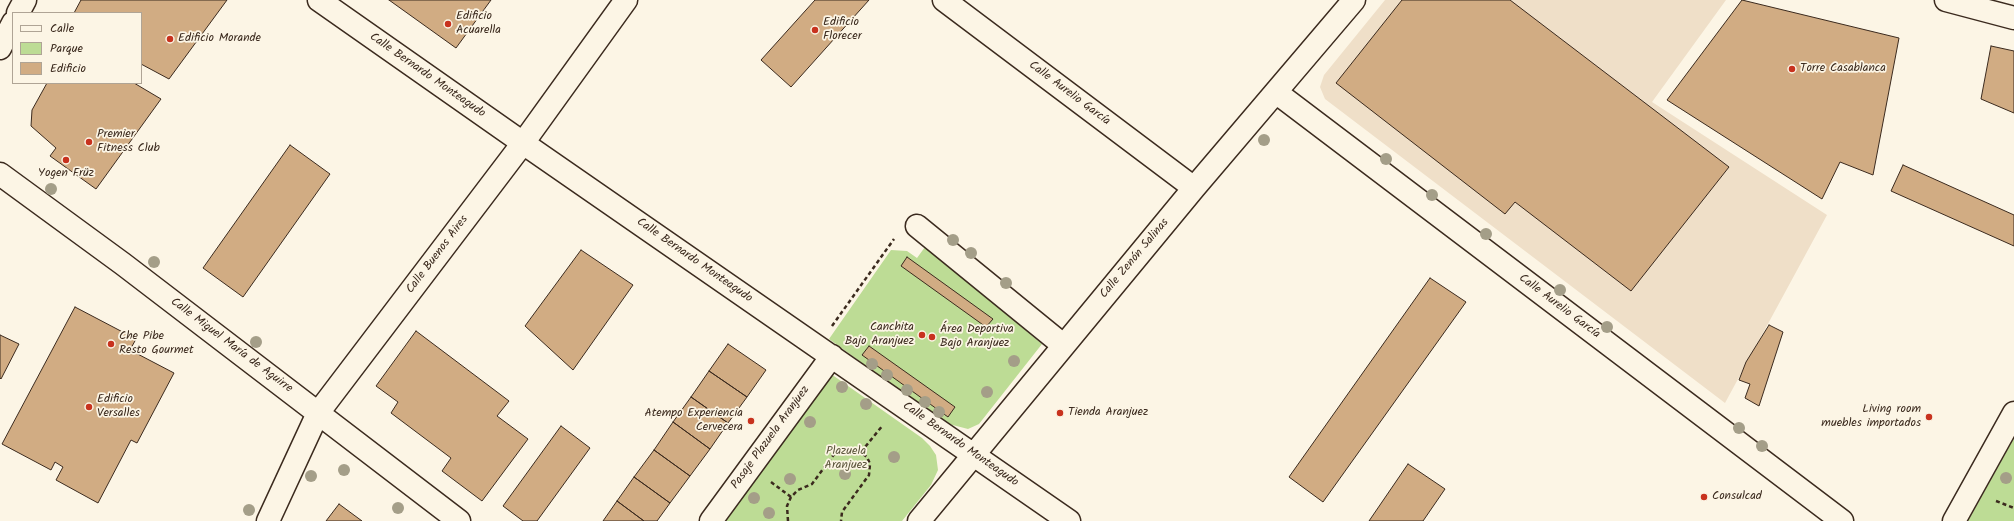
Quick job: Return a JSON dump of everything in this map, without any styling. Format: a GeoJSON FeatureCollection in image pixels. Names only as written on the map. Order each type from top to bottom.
{"type":"FeatureCollection","features":[{"type":"Feature","properties":{"kind":"street"},"geometry":{"type":"LineString","coordinates":[[19,12],[25,0]]}},
{"type":"Feature","properties":{"kind":"street","name":"Calle Bernardo Monteagudo"},"geometry":{"type":"LineString","coordinates":[[319,0],[1069,521]]}},
{"type":"Feature","properties":{"kind":"street","name":"Calle Buenos Aires"},"geometry":{"type":"LineString","coordinates":[[268,521],[318,413],[523,143],[626,0]]}},
{"type":"Feature","properties":{"kind":"street","name":"Calle Aurelio García"},"geometry":{"type":"LineString","coordinates":[[944,0],[1194,188]]}},
{"type":"Feature","properties":{"kind":"street","name":"Calle Zenón Salinas"},"geometry":{"type":"LineString","coordinates":[[919,521],[1194,188],[1354,0]]}},
{"type":"Feature","properties":{"kind":"street"},"geometry":{"type":"LineString","coordinates":[[1946,0],[2014,18]]}},
{"type":"Feature","properties":{"kind":"street"},"geometry":{"type":"LineString","coordinates":[[0,48],[12,25]]}},
{"type":"Feature","properties":{"kind":"street","name":"Calle Aurelio García"},"geometry":{"type":"LineString","coordinates":[[1277,92],[1842,521]]}},
{"type":"Feature","properties":{"kind":"street","name":"Calle Miguel María de Aguirre"},"geometry":{"type":"LineString","coordinates":[[0,174],[123,264],[459,521]]}},
{"type":"Feature","properties":{"kind":"street"},"geometry":{"type":"LineString","coordinates":[[917,226],[1063,345]]}},
{"type":"Feature","properties":{"kind":"street","name":"Pasaje Plazuela Aranjuez"},"geometry":{"type":"LineString","coordinates":[[711,521],[824,351]]}},
{"type":"Feature","properties":{"kind":"street"},"geometry":{"type":"LineString","coordinates":[[1954,521],[2014,413]]}},
{"type":"Feature","properties":{"kind":"path"},"geometry":{"type":"LineString","coordinates":[[824,351],[893,240],[917,226]]}},
{"type":"Feature","properties":{"kind":"path"},"geometry":{"type":"LineString","coordinates":[[861,452],[884,423]]}},
{"type":"Feature","properties":{"kind":"path"},"geometry":{"type":"LineString","coordinates":[[788,521],[787,506],[791,497],[798,490],[812,484],[835,453],[850,448],[861,452],[867,457],[870,464],[870,475],[842,512],[841,521]]}},
{"type":"Feature","properties":{"kind":"path"},"geometry":{"type":"LineString","coordinates":[[767,480],[791,497]]}},
{"type":"Feature","properties":{"kind":"path"},"geometry":{"type":"LineString","coordinates":[[1992,500],[2014,508]]}},
{"type":"Feature","properties":{"kind":"shaded area"},"geometry":{"type":"Polygon","coordinates":[[[1385,0],[1726,0],[1652,102],[1827,215],[1725,403],[1325,99],[1320,87],[1324,75],[1385,0]]]}},
{"type":"Feature","properties":{"kind":"green space","name":"Área Deportiva Bajo Aranjuez"},"geometry":{"type":"Polygon","coordinates":[[[925,247],[1042,344],[979,424],[968,429],[945,423],[829,339],[891,250],[907,251],[917,258],[925,247]]]}},
{"type":"Feature","properties":{"kind":"green space","name":"Plazuela Aranjuez"},"geometry":{"type":"Polygon","coordinates":[[[831,374],[922,438],[930,446],[936,455],[938,470],[931,485],[902,521],[723,521],[831,374]]]}},
{"type":"Feature","properties":{"kind":"green space"},"geometry":{"type":"Polygon","coordinates":[[[2014,438],[2014,521],[1968,521],[2014,438]]]}},
{"type":"Feature","properties":{"kind":"building","name":"Edificio Morande"},"geometry":{"type":"Polygon","coordinates":[[[81,0],[227,0],[169,79],[142,65],[142,12],[75,12],[81,0]]]}},
{"type":"Feature","properties":{"kind":"building","name":"Edificio Acuarella"},"geometry":{"type":"Polygon","coordinates":[[[389,0],[491,0],[456,48],[389,0]]]}},
{"type":"Feature","properties":{"kind":"building","name":"Edificio Florecer"},"geometry":{"type":"Polygon","coordinates":[[[815,0],[869,0],[791,87],[761,60],[815,0]]]}},
{"type":"Feature","properties":{"kind":"building"},"geometry":{"type":"Polygon","coordinates":[[[1402,0],[1510,0],[1729,167],[1631,291],[1515,202],[1505,214],[1336,83],[1402,0]]]}},
{"type":"Feature","properties":{"kind":"building","name":"Torre Casablanca"},"geometry":{"type":"Polygon","coordinates":[[[1742,0],[1899,38],[1873,175],[1840,162],[1822,199],[1667,100],[1742,0]]]}},
{"type":"Feature","properties":{"kind":"building"},"geometry":{"type":"Polygon","coordinates":[[[1991,46],[2014,51],[2014,113],[1981,99],[1991,46]]]}},
{"type":"Feature","properties":{"kind":"building","name":"Premier Fitness Club"},"geometry":{"type":"Polygon","coordinates":[[[46,84],[136,84],[161,99],[96,189],[50,156],[56,148],[31,126],[32,110],[46,84]]]}},
{"type":"Feature","properties":{"kind":"building"},"geometry":{"type":"Polygon","coordinates":[[[290,145],[330,174],[243,297],[203,268],[290,145]]]}},
{"type":"Feature","properties":{"kind":"building"},"geometry":{"type":"Polygon","coordinates":[[[1903,165],[2014,215],[2014,246],[1891,191],[1903,165]]]}},
{"type":"Feature","properties":{"kind":"building"},"geometry":{"type":"Polygon","coordinates":[[[581,250],[633,285],[573,370],[525,326],[581,250]]]}},
{"type":"Feature","properties":{"kind":"building"},"geometry":{"type":"Polygon","coordinates":[[[907,257],[993,319],[986,327],[901,266],[907,257]]]}},
{"type":"Feature","properties":{"kind":"building"},"geometry":{"type":"Polygon","coordinates":[[[1430,278],[1466,302],[1323,502],[1289,477],[1430,278]]]}},
{"type":"Feature","properties":{"kind":"building","name":"Edificio Versalles"},"geometry":{"type":"Polygon","coordinates":[[[75,307],[136,339],[130,350],[174,373],[137,443],[131,440],[98,503],[56,480],[63,467],[55,462],[51,470],[2,444],[75,307]]]}},
{"type":"Feature","properties":{"kind":"building"},"geometry":{"type":"Polygon","coordinates":[[[1769,325],[1783,332],[1759,406],[1745,398],[1750,384],[1739,380],[1746,362],[1769,325]]]}},
{"type":"Feature","properties":{"kind":"building"},"geometry":{"type":"Polygon","coordinates":[[[416,331],[509,401],[497,416],[528,439],[482,501],[442,471],[451,458],[391,413],[398,402],[376,386],[416,331]]]}},
{"type":"Feature","properties":{"kind":"building"},"geometry":{"type":"Polygon","coordinates":[[[0,335],[19,344],[1,379],[0,378],[0,335]]]}},
{"type":"Feature","properties":{"kind":"building"},"geometry":{"type":"Polygon","coordinates":[[[728,344],[766,370],[747,397],[709,371],[728,344]]]}},
{"type":"Feature","properties":{"kind":"building"},"geometry":{"type":"Polygon","coordinates":[[[869,346],[955,407],[948,417],[862,355],[869,346]]]}},
{"type":"Feature","properties":{"kind":"building"},"geometry":{"type":"Polygon","coordinates":[[[709,371],[747,397],[728,423],[691,397],[709,371]]]}},
{"type":"Feature","properties":{"kind":"building"},"geometry":{"type":"Polygon","coordinates":[[[691,397],[728,423],[710,449],[673,422],[691,397]]]}},
{"type":"Feature","properties":{"kind":"building"},"geometry":{"type":"Polygon","coordinates":[[[673,422],[710,449],[690,476],[654,450],[673,422]]]}},
{"type":"Feature","properties":{"kind":"building"},"geometry":{"type":"Polygon","coordinates":[[[561,426],[590,448],[537,521],[523,521],[503,506],[561,426]]]}},
{"type":"Feature","properties":{"kind":"building"},"geometry":{"type":"Polygon","coordinates":[[[654,450],[690,476],[670,503],[634,477],[654,450]]]}},
{"type":"Feature","properties":{"kind":"building"},"geometry":{"type":"Polygon","coordinates":[[[1408,464],[1445,489],[1423,521],[1369,521],[1408,464]]]}},
{"type":"Feature","properties":{"kind":"building"},"geometry":{"type":"Polygon","coordinates":[[[634,477],[670,503],[657,521],[644,521],[617,501],[634,477]]]}},
{"type":"Feature","properties":{"kind":"building"},"geometry":{"type":"Polygon","coordinates":[[[617,501],[644,521],[603,521],[617,501]]]}},
{"type":"Feature","properties":{"kind":"building"},"geometry":{"type":"Polygon","coordinates":[[[339,504],[362,521],[326,521],[339,504]]]}},
{"type":"Feature","properties":{"kind":"place","name":"Edificio Acuarella"},"geometry":{"type":"Point","coordinates":[448,24]}},
{"type":"Feature","properties":{"kind":"place","name":"Edificio Florecer"},"geometry":{"type":"Point","coordinates":[815,30]}},
{"type":"Feature","properties":{"kind":"place","name":"Edificio Morande"},"geometry":{"type":"Point","coordinates":[170,39]}},
{"type":"Feature","properties":{"kind":"place","name":"Torre Casablanca"},"geometry":{"type":"Point","coordinates":[1792,69]}},
{"type":"Feature","properties":{"kind":"place","name":"Premier Fitness Club"},"geometry":{"type":"Point","coordinates":[89,142]}},
{"type":"Feature","properties":{"kind":"place","name":"Yogen Früz"},"geometry":{"type":"Point","coordinates":[66,160]}},
{"type":"Feature","properties":{"kind":"place","name":"Canchita Bajo Aranjuez"},"geometry":{"type":"Point","coordinates":[922,335]}},
{"type":"Feature","properties":{"kind":"place","name":"Área Deportiva Bajo Aranjuez"},"geometry":{"type":"Point","coordinates":[932,337]}},
{"type":"Feature","properties":{"kind":"place","name":"Che Pibe Resto Gourmet"},"geometry":{"type":"Point","coordinates":[111,344]}},
{"type":"Feature","properties":{"kind":"place","name":"Edificio Versalles"},"geometry":{"type":"Point","coordinates":[89,407]}},
{"type":"Feature","properties":{"kind":"place","name":"Tienda Aranjuez"},"geometry":{"type":"Point","coordinates":[1060,413]}},
{"type":"Feature","properties":{"kind":"place","name":"Living room muebles importados"},"geometry":{"type":"Point","coordinates":[1929,417]}},
{"type":"Feature","properties":{"kind":"place","name":"Atempo Experiencia Cervecera"},"geometry":{"type":"Point","coordinates":[751,421]}},
{"type":"Feature","properties":{"kind":"place","name":"Consulcad"},"geometry":{"type":"Point","coordinates":[1704,497]}}]}
